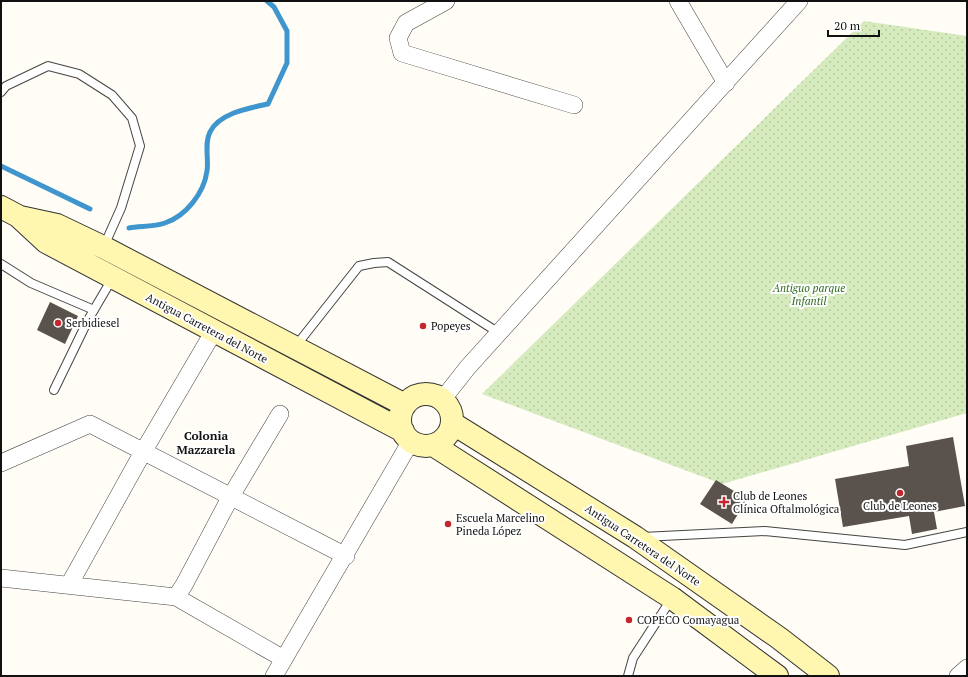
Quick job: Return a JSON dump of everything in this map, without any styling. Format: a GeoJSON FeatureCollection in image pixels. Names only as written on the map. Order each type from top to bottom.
{"type":"FeatureCollection","features":[{"type":"Feature","properties":{"kind":"main road","name":"Antigua Carretera del Norte"},"geometry":{"type":"LineString","coordinates":[[10,212],[57,225],[103,247],[405,405]]}},
{"type":"Feature","properties":{"kind":"main road","name":"Antigua Carretera del Norte"},"geometry":{"type":"LineString","coordinates":[[10,212],[46,242],[407,436]]}},
{"type":"Feature","properties":{"kind":"main road"},"geometry":{"type":"LineString","coordinates":[[422,395],[435,396],[442,400],[448,406],[452,414],[450,431],[439,443],[425,446],[418,445],[407,436],[400,418],[405,405],[411,399],[422,395]]}},
{"type":"Feature","properties":{"kind":"main road","name":"Antigua Carretera del Norte"},"geometry":{"type":"LineString","coordinates":[[452,423],[635,537],[779,638],[828,676]]}},
{"type":"Feature","properties":{"kind":"main road"},"geometry":{"type":"LineString","coordinates":[[432,445],[672,598],[777,676]]}},
{"type":"Feature","properties":{"kind":"street"},"geometry":{"type":"LineString","coordinates":[[446,1],[406,24],[398,38],[402,53],[574,105]]}},
{"type":"Feature","properties":{"kind":"street"},"geometry":{"type":"LineString","coordinates":[[678,1],[726,83]]}},
{"type":"Feature","properties":{"kind":"street"},"geometry":{"type":"LineString","coordinates":[[442,400],[499,333],[799,1]]}},
{"type":"Feature","properties":{"kind":"street"},"geometry":{"type":"LineString","coordinates":[[69,585],[143,452],[214,332]]}},
{"type":"Feature","properties":{"kind":"street"},"geometry":{"type":"LineString","coordinates":[[176,597],[184,585],[230,496],[280,414]]}},
{"type":"Feature","properties":{"kind":"street"},"geometry":{"type":"LineString","coordinates":[[1,463],[90,424],[346,556]]}},
{"type":"Feature","properties":{"kind":"street"},"geometry":{"type":"LineString","coordinates":[[274,676],[346,556],[407,436]]}},
{"type":"Feature","properties":{"kind":"street"},"geometry":{"type":"LineString","coordinates":[[1,578],[176,597],[284,659]]}},
{"type":"Feature","properties":{"kind":"street"},"geometry":{"type":"LineString","coordinates":[[958,676],[967,668]]}},
{"type":"Feature","properties":{"kind":"lane"},"geometry":{"type":"LineString","coordinates":[[1,92],[6,86],[48,66],[79,74],[112,95],[132,118],[140,146],[121,208],[103,247]]}},
{"type":"Feature","properties":{"kind":"lane"},"geometry":{"type":"LineString","coordinates":[[295,348],[359,266],[374,262],[388,262],[499,333]]}},
{"type":"Feature","properties":{"kind":"lane"},"geometry":{"type":"LineString","coordinates":[[1,264],[31,283],[94,310]]}},
{"type":"Feature","properties":{"kind":"lane"},"geometry":{"type":"LineString","coordinates":[[54,390],[94,310],[113,278]]}},
{"type":"Feature","properties":{"kind":"lane"},"geometry":{"type":"LineString","coordinates":[[635,537],[765,531],[905,545],[967,532]]}},
{"type":"Feature","properties":{"kind":"lane"},"geometry":{"type":"LineString","coordinates":[[628,676],[633,658],[672,598]]}},
{"type":"Feature","properties":{"kind":"green space","name":"Antiguo parque Infantil"},"geometry":{"type":"Polygon","coordinates":[[[864,21],[967,36],[967,413],[722,484],[482,394],[864,21]]]}},
{"type":"Feature","properties":{"kind":"building","name":"Serbidiesel"},"geometry":{"type":"Polygon","coordinates":[[[50,302],[78,316],[65,344],[37,330],[50,302]]]}},
{"type":"Feature","properties":{"kind":"building","name":"Club de Leones"},"geometry":{"type":"Polygon","coordinates":[[[953,437],[965,506],[934,512],[937,529],[912,534],[909,516],[843,527],[835,479],[909,466],[906,446],[953,437]]]}},
{"type":"Feature","properties":{"kind":"building","name":"Club de Leones Clínica Oftalmológica"},"geometry":{"type":"Polygon","coordinates":[[[716,480],[747,499],[732,524],[700,504],[716,480]]]}},
{"type":"Feature","properties":{"kind":"waterway"},"geometry":{"type":"LineString","coordinates":[[129,228],[165,223],[173,220],[187,209],[198,195],[205,179],[207,171],[207,141],[208,136],[214,126],[220,120],[235,112],[268,104],[287,63],[287,31],[274,7],[267,1]]}},
{"type":"Feature","properties":{"kind":"waterway"},"geometry":{"type":"LineString","coordinates":[[1,166],[90,209]]}},
{"type":"Feature","properties":{"kind":"place","name":"Serbidiesel"},"geometry":{"type":"Point","coordinates":[58,323]}},
{"type":"Feature","properties":{"kind":"place","name":"Popeyes"},"geometry":{"type":"Point","coordinates":[423,326]}},
{"type":"Feature","properties":{"kind":"place","name":"Club de Leones"},"geometry":{"type":"Point","coordinates":[900,493]}},
{"type":"Feature","properties":{"kind":"place","name":"Club de Leones Clínica Oftalmológica"},"geometry":{"type":"Point","coordinates":[724,502]}},
{"type":"Feature","properties":{"kind":"place","name":"Escuela Marcelino Pineda López"},"geometry":{"type":"Point","coordinates":[448,524]}},
{"type":"Feature","properties":{"kind":"place","name":"COPECO Comayagua"},"geometry":{"type":"Point","coordinates":[629,620]}},
{"type":"Feature","properties":{"kind":"district","name":"Colonia Mazzarela"},"geometry":{"type":"Point","coordinates":[206,443]}}]}
